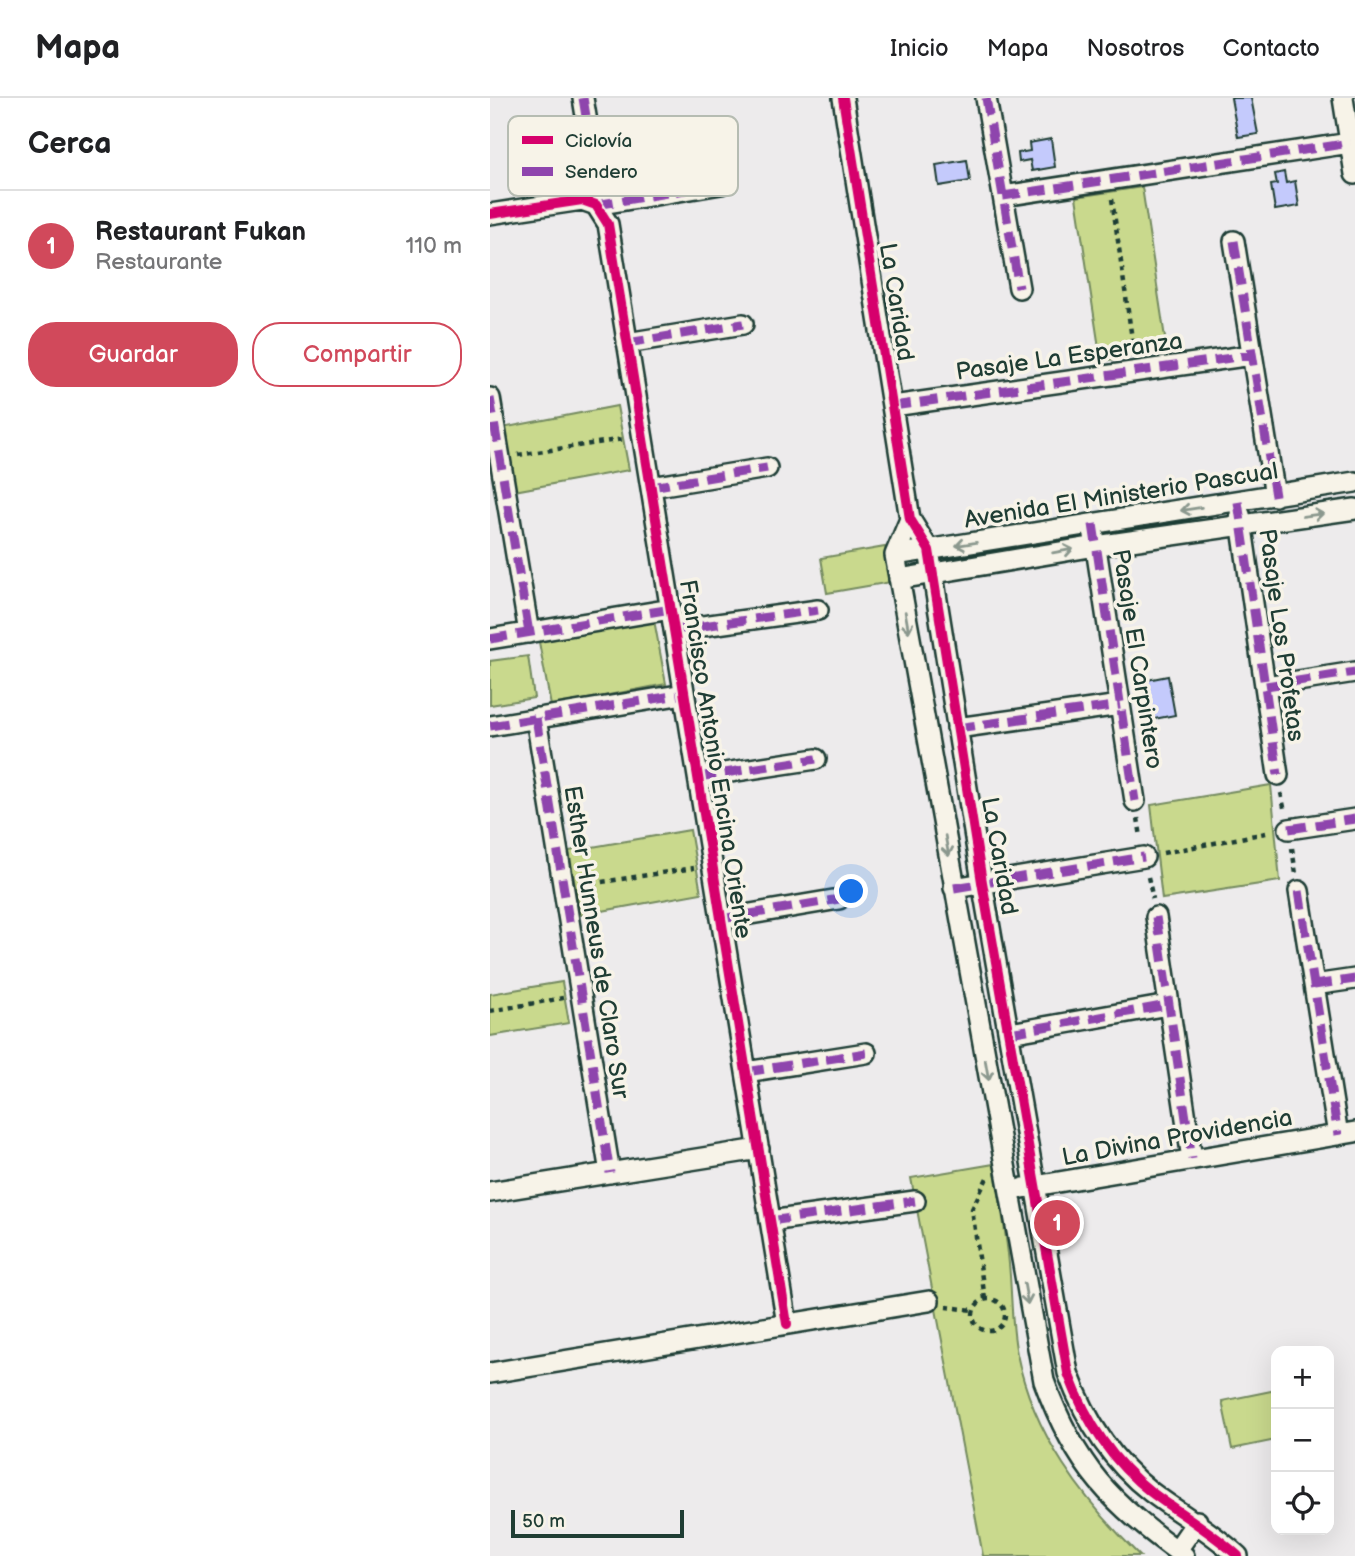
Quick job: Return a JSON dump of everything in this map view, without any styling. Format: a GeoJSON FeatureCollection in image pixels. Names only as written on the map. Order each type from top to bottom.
{"type":"FeatureCollection","features":[{"type":"Feature","properties":{"kind":"street"},"geometry":{"type":"LineString","coordinates":[[583,98],[586,116]]}},
{"type":"Feature","properties":{"kind":"street","name":"La Caridad"},"geometry":{"type":"LineString","coordinates":[[843,98],[910,519],[929,550],[982,883],[1010,1032],[1062,1349],[1087,1417],[1131,1475],[1197,1521],[1238,1556]]}},
{"type":"Feature","properties":{"kind":"street"},"geometry":{"type":"LineString","coordinates":[[986,98],[1019,288]]}},
{"type":"Feature","properties":{"kind":"street"},"geometry":{"type":"LineString","coordinates":[[1343,98],[1355,174]]}},
{"type":"Feature","properties":{"kind":"street"},"geometry":{"type":"LineString","coordinates":[[1003,196],[1350,143]]}},
{"type":"Feature","properties":{"kind":"street"},"geometry":{"type":"LineString","coordinates":[[596,196],[596,205]]}},
{"type":"Feature","properties":{"kind":"street"},"geometry":{"type":"LineString","coordinates":[[490,214],[574,201],[596,205],[650,196]]}},
{"type":"Feature","properties":{"kind":"street","name":"Francisco Antonio Encina Oriente"},"geometry":{"type":"LineString","coordinates":[[596,205],[608,224],[787,1324]]}},
{"type":"Feature","properties":{"kind":"street"},"geometry":{"type":"LineString","coordinates":[[1234,242],[1275,496]]}},
{"type":"Feature","properties":{"kind":"street"},"geometry":{"type":"LineString","coordinates":[[627,343],[743,324]]}},
{"type":"Feature","properties":{"kind":"street","name":"Pasaje La Esperanza"},"geometry":{"type":"LineString","coordinates":[[892,406],[1252,355]]}},
{"type":"Feature","properties":{"kind":"street"},"geometry":{"type":"LineString","coordinates":[[490,398],[529,633]]}},
{"type":"Feature","properties":{"kind":"street"},"geometry":{"type":"LineString","coordinates":[[651,487],[767,468]]}},
{"type":"Feature","properties":{"kind":"street","name":"Avenida El Ministerio Pascual"},"geometry":{"type":"LineString","coordinates":[[895,555],[1355,482]]}},
{"type":"Feature","properties":{"kind":"street","name":"Pasaje Los Profetas"},"geometry":{"type":"LineString","coordinates":[[1238,502],[1278,775]]}},
{"type":"Feature","properties":{"kind":"street","name":"Avenida El Ministerio Pascual"},"geometry":{"type":"LineString","coordinates":[[899,579],[1096,546],[1355,509]]}},
{"type":"Feature","properties":{"kind":"street"},"geometry":{"type":"LineString","coordinates":[[895,555],[910,519]]}},
{"type":"Feature","properties":{"kind":"street","name":"Pasaje El Carpintero"},"geometry":{"type":"LineString","coordinates":[[1093,524],[1135,801]]}},
{"type":"Feature","properties":{"kind":"street","name":"La Caridad"},"geometry":{"type":"LineString","coordinates":[[895,555],[1038,1358],[1063,1428],[1077,1453],[1111,1497],[1131,1517],[1181,1553]]}},
{"type":"Feature","properties":{"kind":"street"},"geometry":{"type":"LineString","coordinates":[[490,639],[671,610]]}},
{"type":"Feature","properties":{"kind":"street"},"geometry":{"type":"LineString","coordinates":[[674,630],[818,610]]}},
{"type":"Feature","properties":{"kind":"street"},"geometry":{"type":"LineString","coordinates":[[1266,686],[1355,672]]}},
{"type":"Feature","properties":{"kind":"street"},"geometry":{"type":"LineString","coordinates":[[920,693],[951,689]]}},
{"type":"Feature","properties":{"kind":"street"},"geometry":{"type":"LineString","coordinates":[[490,726],[684,694]]}},
{"type":"Feature","properties":{"kind":"street"},"geometry":{"type":"LineString","coordinates":[[957,728],[1120,705]]}},
{"type":"Feature","properties":{"kind":"street","name":"Esther Hunneus de Claro Sur"},"geometry":{"type":"LineString","coordinates":[[536,718],[610,1173]]}},
{"type":"Feature","properties":{"kind":"street"},"geometry":{"type":"LineString","coordinates":[[698,777],[816,759]]}},
{"type":"Feature","properties":{"kind":"street"},"geometry":{"type":"LineString","coordinates":[[1289,829],[1355,818]]}},
{"type":"Feature","properties":{"kind":"street"},"geometry":{"type":"LineString","coordinates":[[954,888],[1144,857]]}},
{"type":"Feature","properties":{"kind":"street"},"geometry":{"type":"LineString","coordinates":[[1298,891],[1314,985],[1347,1133]]}},
{"type":"Feature","properties":{"kind":"street"},"geometry":{"type":"LineString","coordinates":[[721,919],[839,900]]}},
{"type":"Feature","properties":{"kind":"street"},"geometry":{"type":"LineString","coordinates":[[1156,917],[1192,1159]]}},
{"type":"Feature","properties":{"kind":"street"},"geometry":{"type":"LineString","coordinates":[[1314,985],[1355,979]]}},
{"type":"Feature","properties":{"kind":"street"},"geometry":{"type":"LineString","coordinates":[[1010,1032],[1168,1005]]}},
{"type":"Feature","properties":{"kind":"street"},"geometry":{"type":"LineString","coordinates":[[746,1072],[866,1053]]}},
{"type":"Feature","properties":{"kind":"street","name":"La Divina Providencia"},"geometry":{"type":"LineString","coordinates":[[1008,1190],[1347,1133]]}},
{"type":"Feature","properties":{"kind":"street"},"geometry":{"type":"LineString","coordinates":[[490,1192],[759,1149]]}},
{"type":"Feature","properties":{"kind":"street"},"geometry":{"type":"LineString","coordinates":[[770,1221],[915,1200]]}},
{"type":"Feature","properties":{"kind":"street"},"geometry":{"type":"LineString","coordinates":[[490,1373],[929,1301]]}},
{"type":"Feature","properties":{"kind":"street"},"geometry":{"type":"LineString","coordinates":[[1181,1553],[1197,1521]]}},
{"type":"Feature","properties":{"kind":"path"},"geometry":{"type":"LineString","coordinates":[[1109,180],[1137,371]]}},
{"type":"Feature","properties":{"kind":"path"},"geometry":{"type":"LineString","coordinates":[[500,457],[643,436]]}},
{"type":"Feature","properties":{"kind":"path"},"geometry":{"type":"LineString","coordinates":[[1144,857],[1289,829]]}},
{"type":"Feature","properties":{"kind":"path"},"geometry":{"type":"LineString","coordinates":[[564,888],[712,865]]}},
{"type":"Feature","properties":{"kind":"path"},"geometry":{"type":"LineString","coordinates":[[490,1010],[581,995]]}},
{"type":"Feature","properties":{"kind":"path"},"geometry":{"type":"LineString","coordinates":[[985,1299],[972,1209],[986,1179],[1004,1167]]}},
{"type":"Feature","properties":{"kind":"path"},"geometry":{"type":"LineString","coordinates":[[985,1299],[996,1300],[1004,1308],[1005,1319],[993,1330],[982,1330],[973,1322],[975,1305],[985,1299]]}},
{"type":"Feature","properties":{"kind":"green space"},"geometry":{"type":"Polygon","coordinates":[[[1142,187],[1167,351],[1101,361],[1076,197],[1142,187]]]}},
{"type":"Feature","properties":{"kind":"green space"},"geometry":{"type":"Polygon","coordinates":[[[617,406],[629,470],[514,491],[502,428],[617,406]]]}},
{"type":"Feature","properties":{"kind":"green space"},"geometry":{"type":"Polygon","coordinates":[[[885,547],[891,582],[827,593],[821,558],[885,547]]]}},
{"type":"Feature","properties":{"kind":"green space"},"geometry":{"type":"Polygon","coordinates":[[[654,620],[666,684],[551,706],[539,642],[654,620]]]}},
{"type":"Feature","properties":{"kind":"green space"},"geometry":{"type":"Polygon","coordinates":[[[528,656],[534,698],[490,705],[490,661],[528,656]]]}},
{"type":"Feature","properties":{"kind":"green space"},"geometry":{"type":"Polygon","coordinates":[[[1271,785],[1280,881],[1162,899],[1151,805],[1271,785]]]}},
{"type":"Feature","properties":{"kind":"green space"},"geometry":{"type":"Polygon","coordinates":[[[690,830],[701,893],[580,915],[569,851],[690,830]]]}},
{"type":"Feature","properties":{"kind":"green space"},"geometry":{"type":"Polygon","coordinates":[[[562,982],[569,1023],[490,1036],[490,994],[562,982]]]}},
{"type":"Feature","properties":{"kind":"green space"},"geometry":{"type":"Polygon","coordinates":[[[994,1164],[1008,1251],[1015,1343],[1035,1411],[1063,1464],[1080,1489],[1140,1556],[983,1556],[911,1178],[994,1164]]]}},
{"type":"Feature","properties":{"kind":"green space"},"geometry":{"type":"Polygon","coordinates":[[[1271,1391],[1271,1441],[1232,1449],[1222,1401],[1271,1391]]]}},
{"type":"Feature","properties":{"kind":"building"},"geometry":{"type":"Polygon","coordinates":[[[1231,98],[1251,98],[1258,134],[1238,137],[1231,98]]]}},
{"type":"Feature","properties":{"kind":"building"},"geometry":{"type":"Polygon","coordinates":[[[1051,139],[1055,167],[1032,171],[1030,160],[1019,162],[1018,153],[1030,151],[1029,143],[1051,139]]]}},
{"type":"Feature","properties":{"kind":"building"},"geometry":{"type":"Polygon","coordinates":[[[967,160],[970,181],[939,186],[936,165],[967,160]]]}},
{"type":"Feature","properties":{"kind":"building"},"geometry":{"type":"Polygon","coordinates":[[[1284,172],[1286,183],[1295,181],[1299,206],[1275,210],[1271,185],[1277,184],[1275,174],[1284,172]]]}},
{"type":"Feature","properties":{"kind":"building"},"geometry":{"type":"Polygon","coordinates":[[[1168,676],[1175,715],[1149,720],[1142,681],[1168,676]]]}},
{"type":"Feature","properties":{"kind":"building"},"geometry":{"type":"Polygon","coordinates":[[[1060,1204],[1067,1240],[1053,1242],[1047,1206],[1060,1204]]]}},
{"type":"Feature","properties":{"kind":"marked path"},"geometry":{"type":"LineString","coordinates":[[583,98],[586,116]]}},
{"type":"Feature","properties":{"kind":"marked path"},"geometry":{"type":"LineString","coordinates":[[986,98],[1019,288]]}},
{"type":"Feature","properties":{"kind":"marked path"},"geometry":{"type":"LineString","coordinates":[[1003,196],[1350,143]]}},
{"type":"Feature","properties":{"kind":"marked path"},"geometry":{"type":"LineString","coordinates":[[596,196],[596,205],[650,196]]}},
{"type":"Feature","properties":{"kind":"marked path"},"geometry":{"type":"LineString","coordinates":[[1234,241],[1275,496]]}},
{"type":"Feature","properties":{"kind":"marked path"},"geometry":{"type":"LineString","coordinates":[[627,343],[743,324]]}},
{"type":"Feature","properties":{"kind":"marked path"},"geometry":{"type":"LineString","coordinates":[[893,406],[1252,355]]}},
{"type":"Feature","properties":{"kind":"marked path"},"geometry":{"type":"LineString","coordinates":[[490,398],[529,633]]}},
{"type":"Feature","properties":{"kind":"marked path"},"geometry":{"type":"LineString","coordinates":[[651,487],[767,468]]}},
{"type":"Feature","properties":{"kind":"marked path"},"geometry":{"type":"LineString","coordinates":[[1238,502],[1278,775]]}},
{"type":"Feature","properties":{"kind":"marked path"},"geometry":{"type":"LineString","coordinates":[[1093,524],[1135,801]]}},
{"type":"Feature","properties":{"kind":"marked path"},"geometry":{"type":"LineString","coordinates":[[490,639],[671,609]]}},
{"type":"Feature","properties":{"kind":"marked path"},"geometry":{"type":"LineString","coordinates":[[674,630],[818,610]]}},
{"type":"Feature","properties":{"kind":"marked path"},"geometry":{"type":"LineString","coordinates":[[1266,686],[1355,672]]}},
{"type":"Feature","properties":{"kind":"marked path"},"geometry":{"type":"LineString","coordinates":[[490,726],[684,694]]}},
{"type":"Feature","properties":{"kind":"marked path"},"geometry":{"type":"LineString","coordinates":[[957,728],[1120,705]]}},
{"type":"Feature","properties":{"kind":"marked path"},"geometry":{"type":"LineString","coordinates":[[536,718],[610,1173]]}},
{"type":"Feature","properties":{"kind":"marked path"},"geometry":{"type":"LineString","coordinates":[[698,777],[816,759]]}},
{"type":"Feature","properties":{"kind":"marked path"},"geometry":{"type":"LineString","coordinates":[[1289,829],[1355,819]]}},
{"type":"Feature","properties":{"kind":"marked path"},"geometry":{"type":"LineString","coordinates":[[954,888],[1144,857]]}},
{"type":"Feature","properties":{"kind":"marked path"},"geometry":{"type":"LineString","coordinates":[[1299,891],[1338,1135]]}},
{"type":"Feature","properties":{"kind":"marked path"},"geometry":{"type":"LineString","coordinates":[[721,919],[839,899]]}},
{"type":"Feature","properties":{"kind":"marked path"},"geometry":{"type":"LineString","coordinates":[[1156,917],[1192,1159]]}},
{"type":"Feature","properties":{"kind":"marked path"},"geometry":{"type":"LineString","coordinates":[[1314,985],[1355,979]]}},
{"type":"Feature","properties":{"kind":"marked path"},"geometry":{"type":"LineString","coordinates":[[1010,1033],[1168,1005]]}},
{"type":"Feature","properties":{"kind":"marked path"},"geometry":{"type":"LineString","coordinates":[[746,1072],[866,1053]]}},
{"type":"Feature","properties":{"kind":"marked path"},"geometry":{"type":"LineString","coordinates":[[770,1221],[915,1201]]}},
{"type":"Feature","properties":{"kind":"cycle path"},"geometry":{"type":"LineString","coordinates":[[843,98],[910,519],[929,550],[982,882],[1068,1373],[1091,1423],[1124,1467],[1151,1492],[1238,1556]]}},
{"type":"Feature","properties":{"kind":"cycle path"},"geometry":{"type":"LineString","coordinates":[[490,214],[582,200],[596,205],[608,224],[787,1324]]}},
{"type":"Feature","properties":{"kind":"place","name":"Restaurant Fukan"},"geometry":{"type":"Point","coordinates":[1057,1223]}}]}
